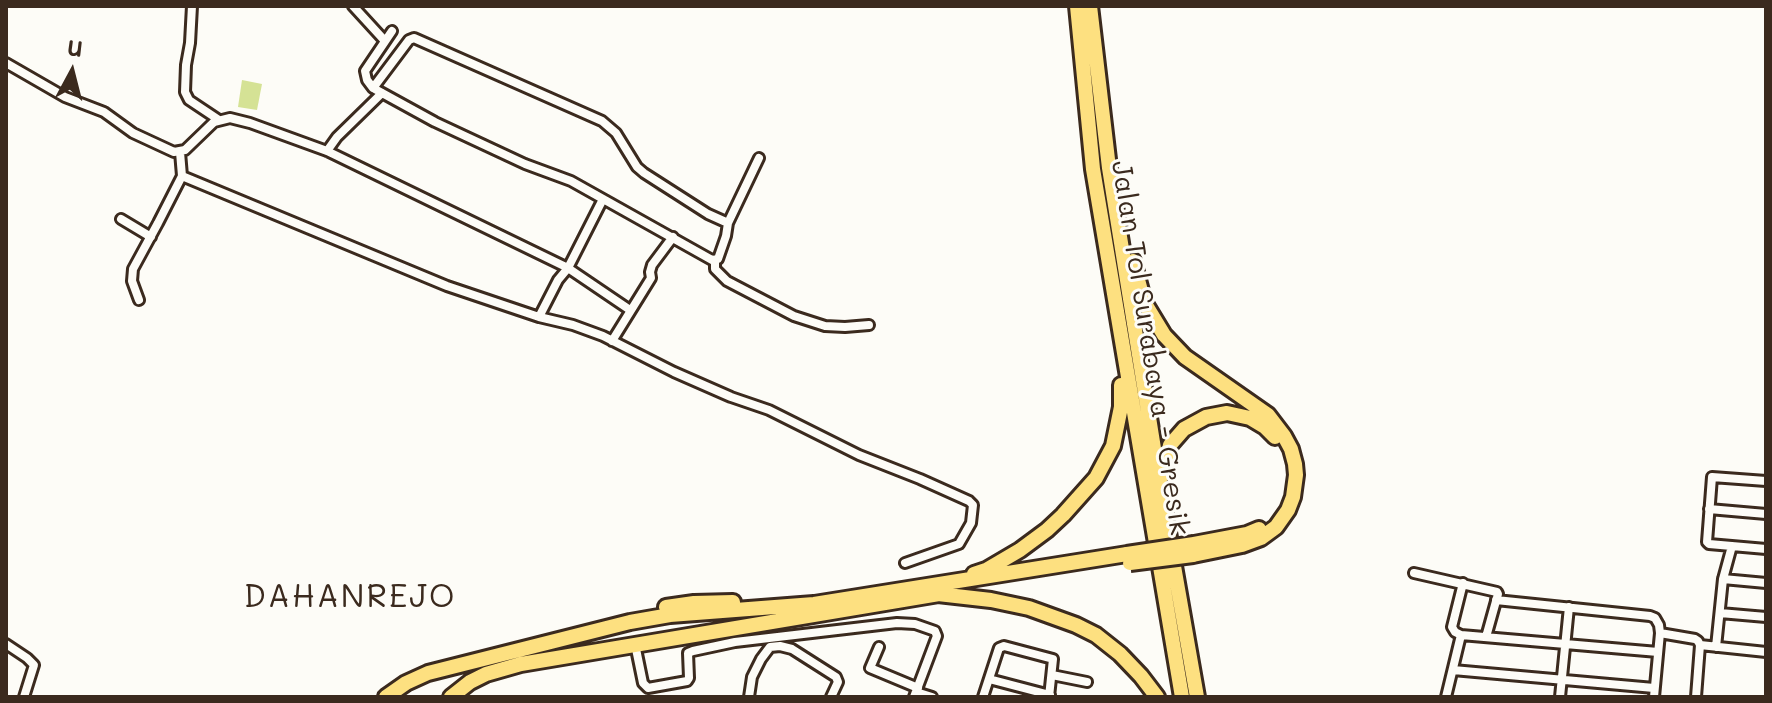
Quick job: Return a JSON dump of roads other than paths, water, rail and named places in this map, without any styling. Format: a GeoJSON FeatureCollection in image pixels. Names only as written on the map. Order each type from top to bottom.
{"type":"FeatureCollection","features":[{"type":"Feature","properties":{"kind":"highway","name":"Jalan Tol Surabaya - Gresik"},"geometry":{"type":"LineString","coordinates":[[1077,6],[1089,136],[1109,270],[1182,697]]}},
{"type":"Feature","properties":{"kind":"highway"},"geometry":{"type":"LineString","coordinates":[[451,697],[470,682],[521,664],[943,589],[1193,549],[1242,545],[1261,538],[1276,527],[1288,510],[1296,485],[1295,464],[1284,436],[1268,415],[1185,357],[1158,326],[1144,302],[1109,168],[1090,6]]}},
{"type":"Feature","properties":{"kind":"highway","name":"Jalan Tol Surabaya - Gresik"},"geometry":{"type":"LineString","coordinates":[[1109,168],[1197,697]]}},
{"type":"Feature","properties":{"kind":"highway"},"geometry":{"type":"LineString","coordinates":[[386,697],[428,673],[501,655],[576,628],[631,613],[694,603],[814,604],[943,589],[986,570],[1020,550],[1047,530],[1079,497],[1104,465],[1113,446],[1122,396],[1109,270]]}},
{"type":"Feature","properties":{"kind":"highway"},"geometry":{"type":"LineString","coordinates":[[1161,492],[1170,445],[1184,429],[1206,417],[1227,413],[1250,418],[1265,427],[1280,445],[1286,462],[1287,482],[1284,497],[1274,517],[1267,525],[1247,534],[1193,549]]}},
{"type":"Feature","properties":{"kind":"highway"},"geometry":{"type":"LineString","coordinates":[[943,589],[1029,608],[1096,635],[1120,654],[1157,697]]}},
{"type":"Feature","properties":{"kind":"street"},"geometry":{"type":"LineString","coordinates":[[192,6],[185,92],[189,100],[219,120]]}},
{"type":"Feature","properties":{"kind":"street"},"geometry":{"type":"LineString","coordinates":[[353,6],[385,41]]}},
{"type":"Feature","properties":{"kind":"street"},"geometry":{"type":"LineString","coordinates":[[392,31],[365,71],[365,77],[378,90],[435,122],[525,164],[571,181],[715,261]]}},
{"type":"Feature","properties":{"kind":"street"},"geometry":{"type":"LineString","coordinates":[[327,151],[378,90],[409,40],[414,38],[602,121],[623,141],[637,167],[644,173],[708,214],[728,223]]}},
{"type":"Feature","properties":{"kind":"street"},"geometry":{"type":"LineString","coordinates":[[6,63],[65,97],[104,112],[133,133],[170,151],[185,150],[208,127],[230,118],[327,151],[568,268],[630,310]]}},
{"type":"Feature","properties":{"kind":"street"},"geometry":{"type":"LineString","coordinates":[[139,300],[132,273],[182,176],[180,152]]}},
{"type":"Feature","properties":{"kind":"street"},"geometry":{"type":"LineString","coordinates":[[759,158],[728,223],[715,269],[727,281],[802,319],[825,326],[869,325]]}},
{"type":"Feature","properties":{"kind":"street"},"geometry":{"type":"LineString","coordinates":[[182,176],[447,286],[539,317],[573,325],[612,341],[674,372],[769,410],[859,455],[920,479],[973,505],[971,523],[959,544],[905,563]]}},
{"type":"Feature","properties":{"kind":"street"},"geometry":{"type":"LineString","coordinates":[[539,317],[603,199]]}},
{"type":"Feature","properties":{"kind":"street"},"geometry":{"type":"LineString","coordinates":[[121,219],[151,237]]}},
{"type":"Feature","properties":{"kind":"street"},"geometry":{"type":"LineString","coordinates":[[612,341],[651,278],[652,265],[673,237]]}},
{"type":"Feature","properties":{"kind":"street"},"geometry":{"type":"LineString","coordinates":[[1766,481],[1712,477],[1707,543],[1766,549]]}},
{"type":"Feature","properties":{"kind":"street"},"geometry":{"type":"LineString","coordinates":[[1709,509],[1766,514]]}},
{"type":"Feature","properties":{"kind":"street"},"geometry":{"type":"LineString","coordinates":[[1716,647],[1723,579],[1732,546]]}},
{"type":"Feature","properties":{"kind":"street"},"geometry":{"type":"LineString","coordinates":[[1414,573],[1495,590],[1498,594],[1486,637]]}},
{"type":"Feature","properties":{"kind":"street"},"geometry":{"type":"LineString","coordinates":[[1723,579],[1766,583]]}},
{"type":"Feature","properties":{"kind":"street"},"geometry":{"type":"LineString","coordinates":[[1463,583],[1452,627],[1461,635],[1658,652]]}},
{"type":"Feature","properties":{"kind":"street"},"geometry":{"type":"LineString","coordinates":[[1453,670],[1562,679],[1654,692],[1660,633],[1655,618],[1496,600]]}},
{"type":"Feature","properties":{"kind":"street"},"geometry":{"type":"LineString","coordinates":[[1560,697],[1569,607]]}},
{"type":"Feature","properties":{"kind":"street"},"geometry":{"type":"LineString","coordinates":[[1720,613],[1766,617]]}},
{"type":"Feature","properties":{"kind":"street"},"geometry":{"type":"LineString","coordinates":[[635,644],[643,683],[648,688],[687,681],[688,653],[693,651],[735,642],[897,623],[915,624],[935,631],[937,636],[916,692]]}},
{"type":"Feature","properties":{"kind":"street"},"geometry":{"type":"LineString","coordinates":[[1660,633],[1695,639],[1700,645],[1766,652]]}},
{"type":"Feature","properties":{"kind":"street"},"geometry":{"type":"LineString","coordinates":[[1446,697],[1461,635]]}},
{"type":"Feature","properties":{"kind":"street"},"geometry":{"type":"LineString","coordinates":[[6,644],[34,665],[24,697]]}},
{"type":"Feature","properties":{"kind":"street"},"geometry":{"type":"LineString","coordinates":[[1696,697],[1700,645]]}},
{"type":"Feature","properties":{"kind":"street"},"geometry":{"type":"LineString","coordinates":[[749,697],[752,677],[761,659],[770,647],[780,646],[792,649],[836,677],[838,682],[831,697]]}},
{"type":"Feature","properties":{"kind":"street"},"geometry":{"type":"LineString","coordinates":[[983,697],[989,679],[1001,646],[1051,658],[1054,662],[1050,696],[989,679]]}},
{"type":"Feature","properties":{"kind":"street"},"geometry":{"type":"LineString","coordinates":[[879,647],[870,668],[932,697]]}},
{"type":"Feature","properties":{"kind":"street"},"geometry":{"type":"LineString","coordinates":[[1052,675],[1087,682]]}},
{"type":"Feature","properties":{"kind":"district","name":"DAHANREJO"},"geometry":{"type":"Point","coordinates":[350,597]}}]}
